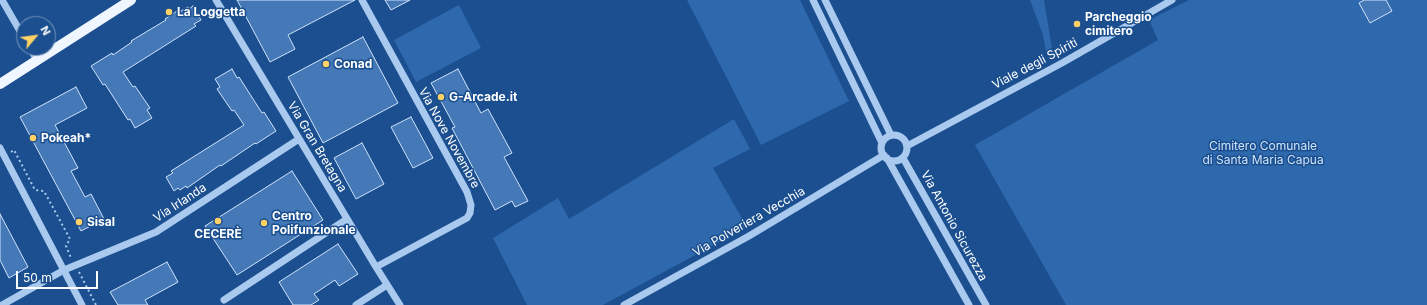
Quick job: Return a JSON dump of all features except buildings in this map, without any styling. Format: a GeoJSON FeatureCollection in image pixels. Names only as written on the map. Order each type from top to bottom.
{"type":"FeatureCollection","features":[{"type":"Feature","properties":{"kind":"main road"},"geometry":{"type":"LineString","coordinates":[[0,84],[131,0]]}},
{"type":"Feature","properties":{"kind":"street"},"geometry":{"type":"LineString","coordinates":[[2,0],[16,24]]}},
{"type":"Feature","properties":{"kind":"street","name":"Via Gran Bretagna"},"geometry":{"type":"LineString","coordinates":[[216,0],[376,268],[400,305]]}},
{"type":"Feature","properties":{"kind":"street","name":"Via Nove Novembre"},"geometry":{"type":"LineString","coordinates":[[362,0],[409,90],[467,192],[471,205],[470,213],[467,218],[376,268]]}},
{"type":"Feature","properties":{"kind":"street"},"geometry":{"type":"LineString","coordinates":[[813,0],[882,143],[882,152],[885,157],[895,161],[903,158],[907,150],[906,141],[900,136],[887,136],[882,143]]}},
{"type":"Feature","properties":{"kind":"street"},"geometry":{"type":"LineString","coordinates":[[825,0],[891,135]]}},
{"type":"Feature","properties":{"kind":"street","name":"Viale degli Spiriti"},"geometry":{"type":"LineString","coordinates":[[907,146],[1062,63],[1172,0]]}},
{"type":"Feature","properties":{"kind":"street"},"geometry":{"type":"LineString","coordinates":[[35,56],[37,60]]}},
{"type":"Feature","properties":{"kind":"street","name":"Via Irlanda"},"geometry":{"type":"LineString","coordinates":[[2,305],[64,270],[156,232],[299,139]]}},
{"type":"Feature","properties":{"kind":"street"},"geometry":{"type":"LineString","coordinates":[[0,148],[82,305]]}},
{"type":"Feature","properties":{"kind":"street","name":"Via Polveriera Vecchia"},"geometry":{"type":"LineString","coordinates":[[624,305],[750,236],[885,157]]}},
{"type":"Feature","properties":{"kind":"street","name":"Via Antonio Sicurezza"},"geometry":{"type":"LineString","coordinates":[[885,157],[969,305]]}},
{"type":"Feature","properties":{"kind":"street","name":"Via Antonio Sicurezza"},"geometry":{"type":"LineString","coordinates":[[903,158],[986,305]]}},
{"type":"Feature","properties":{"kind":"street"},"geometry":{"type":"LineString","coordinates":[[224,300],[347,219]]}},
{"type":"Feature","properties":{"kind":"street"},"geometry":{"type":"LineString","coordinates":[[356,305],[387,285]]}},
{"type":"Feature","properties":{"kind":"path"},"geometry":{"type":"LineString","coordinates":[[4,156],[14,150],[35,190],[44,191],[70,239],[66,246],[96,305]]}},
{"type":"Feature","properties":{"kind":"green space"},"geometry":{"type":"Polygon","coordinates":[[[687,0],[800,0],[849,101],[761,145],[687,0]]]}},
{"type":"Feature","properties":{"kind":"green space"},"geometry":{"type":"Polygon","coordinates":[[[1030,0],[1044,0],[1052,48],[1046,52],[1043,35],[1030,0]]]}},
{"type":"Feature","properties":{"kind":"green space","name":"Cimitero Comunale di Santa Maria Capua"},"geometry":{"type":"Polygon","coordinates":[[[1189,0],[1427,0],[1427,305],[1066,305],[975,145],[1158,40],[1149,20],[1189,0]]]}},
{"type":"Feature","properties":{"kind":"green space"},"geometry":{"type":"Polygon","coordinates":[[[459,5],[481,48],[416,82],[394,40],[459,5]]]}},
{"type":"Feature","properties":{"kind":"green space"},"geometry":{"type":"Polygon","coordinates":[[[734,119],[750,149],[713,168],[747,227],[603,305],[527,305],[493,238],[558,198],[569,219],[734,119]]]}},
{"type":"Feature","properties":{"kind":"place","name":"La Loggetta"},"geometry":{"type":"Point","coordinates":[169,12]}},
{"type":"Feature","properties":{"kind":"place","name":"Parcheggio cimitero"},"geometry":{"type":"Point","coordinates":[1077,24]}},
{"type":"Feature","properties":{"kind":"place","name":"Conad"},"geometry":{"type":"Point","coordinates":[326,64]}},
{"type":"Feature","properties":{"kind":"place","name":"G-Arcade.it"},"geometry":{"type":"Point","coordinates":[441,97]}},
{"type":"Feature","properties":{"kind":"place","name":"Pokeah*"},"geometry":{"type":"Point","coordinates":[33,138]}},
{"type":"Feature","properties":{"kind":"place","name":"CECERÈ"},"geometry":{"type":"Point","coordinates":[218,221]}},
{"type":"Feature","properties":{"kind":"place","name":"Sisal"},"geometry":{"type":"Point","coordinates":[79,222]}},
{"type":"Feature","properties":{"kind":"place","name":"Centro Polifunzionale"},"geometry":{"type":"Point","coordinates":[264,223]}}]}
